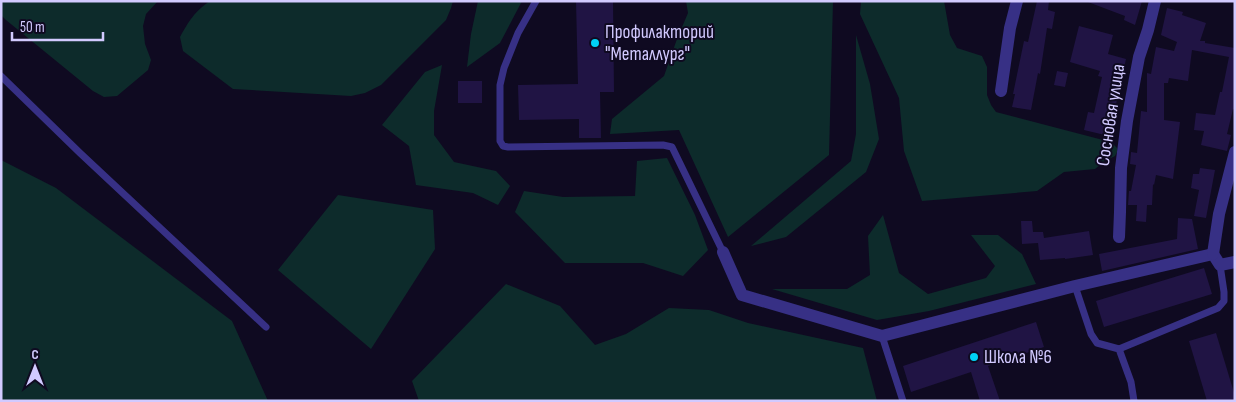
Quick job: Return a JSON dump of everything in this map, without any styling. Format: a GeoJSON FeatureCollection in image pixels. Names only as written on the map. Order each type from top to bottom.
{"type":"FeatureCollection","features":[{"type":"Feature","properties":{"kind":"street"},"geometry":{"type":"LineString","coordinates":[[1001,91],[1010,28],[1017,1]]}},
{"type":"Feature","properties":{"kind":"street","name":"Сосновая улица"},"geometry":{"type":"LineString","coordinates":[[1119,237],[1121,168],[1127,121],[1139,57],[1155,1]]}},
{"type":"Feature","properties":{"kind":"street"},"geometry":{"type":"LineString","coordinates":[[1216,260],[1219,214],[1235,152]]}},
{"type":"Feature","properties":{"kind":"street"},"geometry":{"type":"LineString","coordinates":[[723,252],[742,295],[882,336],[1075,286],[1216,260],[1235,262]]}},
{"type":"Feature","properties":{"kind":"lane"},"geometry":{"type":"LineString","coordinates":[[536,1],[518,33],[501,76],[500,141],[503,146],[663,145],[672,147],[723,252]]}},
{"type":"Feature","properties":{"kind":"lane"},"geometry":{"type":"LineString","coordinates":[[1,76],[80,154],[266,327]]}},
{"type":"Feature","properties":{"kind":"lane"},"geometry":{"type":"LineString","coordinates":[[1075,286],[1091,334],[1097,343],[1119,349],[1218,308],[1224,300],[1224,292],[1216,260]]}},
{"type":"Feature","properties":{"kind":"lane"},"geometry":{"type":"LineString","coordinates":[[882,336],[903,401]]}},
{"type":"Feature","properties":{"kind":"lane"},"geometry":{"type":"LineString","coordinates":[[1119,349],[1131,382],[1134,401]]}},
{"type":"Feature","properties":{"kind":"green space"},"geometry":{"type":"Polygon","coordinates":[[[1,1],[158,1],[146,14],[143,26],[145,44],[151,60],[148,70],[117,96],[104,97],[93,91],[6,20],[1,15],[1,1]]]}},
{"type":"Feature","properties":{"kind":"green space"},"geometry":{"type":"Polygon","coordinates":[[[210,1],[453,1],[446,20],[381,85],[365,93],[351,96],[233,89],[183,51],[180,37],[192,17],[210,1]]]}},
{"type":"Feature","properties":{"kind":"green space"},"geometry":{"type":"Polygon","coordinates":[[[478,1],[522,1],[500,43],[467,67],[471,34],[478,1]]]}},
{"type":"Feature","properties":{"kind":"green space"},"geometry":{"type":"Polygon","coordinates":[[[686,1],[833,1],[829,155],[728,237],[679,130],[610,134],[612,119],[664,76],[688,13],[686,1]]]}},
{"type":"Feature","properties":{"kind":"green space"},"geometry":{"type":"Polygon","coordinates":[[[861,1],[944,1],[950,35],[957,48],[982,56],[987,67],[987,95],[996,112],[1103,140],[1117,148],[1115,156],[1095,169],[1064,172],[1037,191],[922,201],[904,151],[899,98],[860,14],[861,1]]]}},
{"type":"Feature","properties":{"kind":"green space"},"geometry":{"type":"Polygon","coordinates":[[[856,35],[870,84],[879,139],[866,172],[786,237],[751,246],[851,161],[856,134],[856,35]]]}},
{"type":"Feature","properties":{"kind":"green space"},"geometry":{"type":"Polygon","coordinates":[[[442,65],[434,111],[434,135],[454,162],[496,171],[510,186],[498,205],[473,193],[416,185],[409,146],[382,125],[425,72],[442,65]]]}},
{"type":"Feature","properties":{"kind":"green space"},"geometry":{"type":"Polygon","coordinates":[[[667,158],[695,215],[708,250],[683,276],[643,263],[565,263],[515,212],[524,191],[563,197],[635,196],[637,161],[667,158]]]}},
{"type":"Feature","properties":{"kind":"green space"},"geometry":{"type":"Polygon","coordinates":[[[1,160],[56,188],[232,321],[268,401],[1,401],[1,160]]]}},
{"type":"Feature","properties":{"kind":"green space"},"geometry":{"type":"Polygon","coordinates":[[[338,195],[433,210],[435,249],[371,349],[278,270],[338,195]]]}},
{"type":"Feature","properties":{"kind":"green space"},"geometry":{"type":"Polygon","coordinates":[[[883,215],[899,273],[928,294],[986,278],[995,266],[971,235],[998,235],[1022,254],[1036,284],[929,311],[877,320],[772,289],[847,289],[870,275],[868,236],[883,215]]]}},
{"type":"Feature","properties":{"kind":"green space"},"geometry":{"type":"Polygon","coordinates":[[[506,284],[560,306],[595,345],[626,334],[669,308],[709,310],[748,323],[863,348],[877,401],[419,401],[412,381],[506,284]]]}},
{"type":"Feature","properties":{"kind":"building","name":"Профилакторий \"Металлург\""},"geometry":{"type":"Polygon","coordinates":[[[576,1],[613,1],[614,92],[600,92],[601,138],[579,138],[579,119],[519,120],[518,85],[578,84],[576,1]]]}},
{"type":"Feature","properties":{"kind":"building"},"geometry":{"type":"Polygon","coordinates":[[[1037,1],[1049,1],[1048,10],[1055,12],[1052,29],[1047,28],[1040,74],[1038,73],[1031,110],[1012,107],[1024,41],[1028,42],[1037,1]]]}},
{"type":"Feature","properties":{"kind":"building"},"geometry":{"type":"Polygon","coordinates":[[[1088,1],[1142,1],[1135,25],[1124,20],[1125,16],[1088,1]]]}},
{"type":"Feature","properties":{"kind":"building"},"geometry":{"type":"Polygon","coordinates":[[[1167,8],[1183,12],[1182,15],[1206,23],[1200,41],[1235,48],[1235,110],[1233,109],[1227,134],[1231,135],[1227,151],[1201,145],[1204,131],[1194,130],[1196,113],[1215,115],[1229,57],[1192,50],[1188,81],[1169,78],[1168,83],[1164,83],[1164,120],[1180,122],[1173,179],[1156,175],[1153,184],[1152,205],[1147,205],[1146,222],[1136,221],[1137,205],[1128,205],[1129,191],[1131,191],[1136,165],[1130,164],[1131,152],[1137,153],[1141,111],[1147,112],[1147,73],[1151,74],[1156,47],[1174,51],[1177,42],[1161,35],[1167,8]]]}},
{"type":"Feature","properties":{"kind":"building"},"geometry":{"type":"Polygon","coordinates":[[[1079,26],[1113,35],[1108,54],[1126,59],[1109,136],[1084,130],[1088,112],[1094,113],[1102,77],[1098,76],[1100,71],[1070,62],[1079,26]]]}},
{"type":"Feature","properties":{"kind":"building"},"geometry":{"type":"Polygon","coordinates":[[[1057,71],[1068,73],[1065,87],[1054,85],[1057,71]]]}},
{"type":"Feature","properties":{"kind":"building"},"geometry":{"type":"Polygon","coordinates":[[[458,81],[482,81],[482,103],[458,103],[458,81]]]}},
{"type":"Feature","properties":{"kind":"building"},"geometry":{"type":"Polygon","coordinates":[[[1200,168],[1215,170],[1206,218],[1194,216],[1199,190],[1191,188],[1193,174],[1199,174],[1200,168]]]}},
{"type":"Feature","properties":{"kind":"building"},"geometry":{"type":"Polygon","coordinates":[[[1178,218],[1192,219],[1198,249],[1102,271],[1099,254],[1177,239],[1178,218]]]}},
{"type":"Feature","properties":{"kind":"building"},"geometry":{"type":"Polygon","coordinates":[[[1021,221],[1032,221],[1033,232],[1043,232],[1044,238],[1089,231],[1093,255],[1040,260],[1038,243],[1022,244],[1021,221]]]}},
{"type":"Feature","properties":{"kind":"building"},"geometry":{"type":"Polygon","coordinates":[[[1204,268],[1212,294],[1104,327],[1096,301],[1204,268]]]}},
{"type":"Feature","properties":{"kind":"building","name":"Школа №6"},"geometry":{"type":"Polygon","coordinates":[[[1036,322],[1044,347],[988,366],[1000,401],[980,401],[971,372],[911,392],[903,366],[1036,322]]]}},
{"type":"Feature","properties":{"kind":"building"},"geometry":{"type":"Polygon","coordinates":[[[1216,333],[1235,401],[1207,401],[1189,341],[1216,333]]]}},
{"type":"Feature","properties":{"kind":"place","name":"Профилакторий \"Металлург\""},"geometry":{"type":"Point","coordinates":[595,43]}},
{"type":"Feature","properties":{"kind":"place","name":"Школа №6"},"geometry":{"type":"Point","coordinates":[974,357]}}]}
